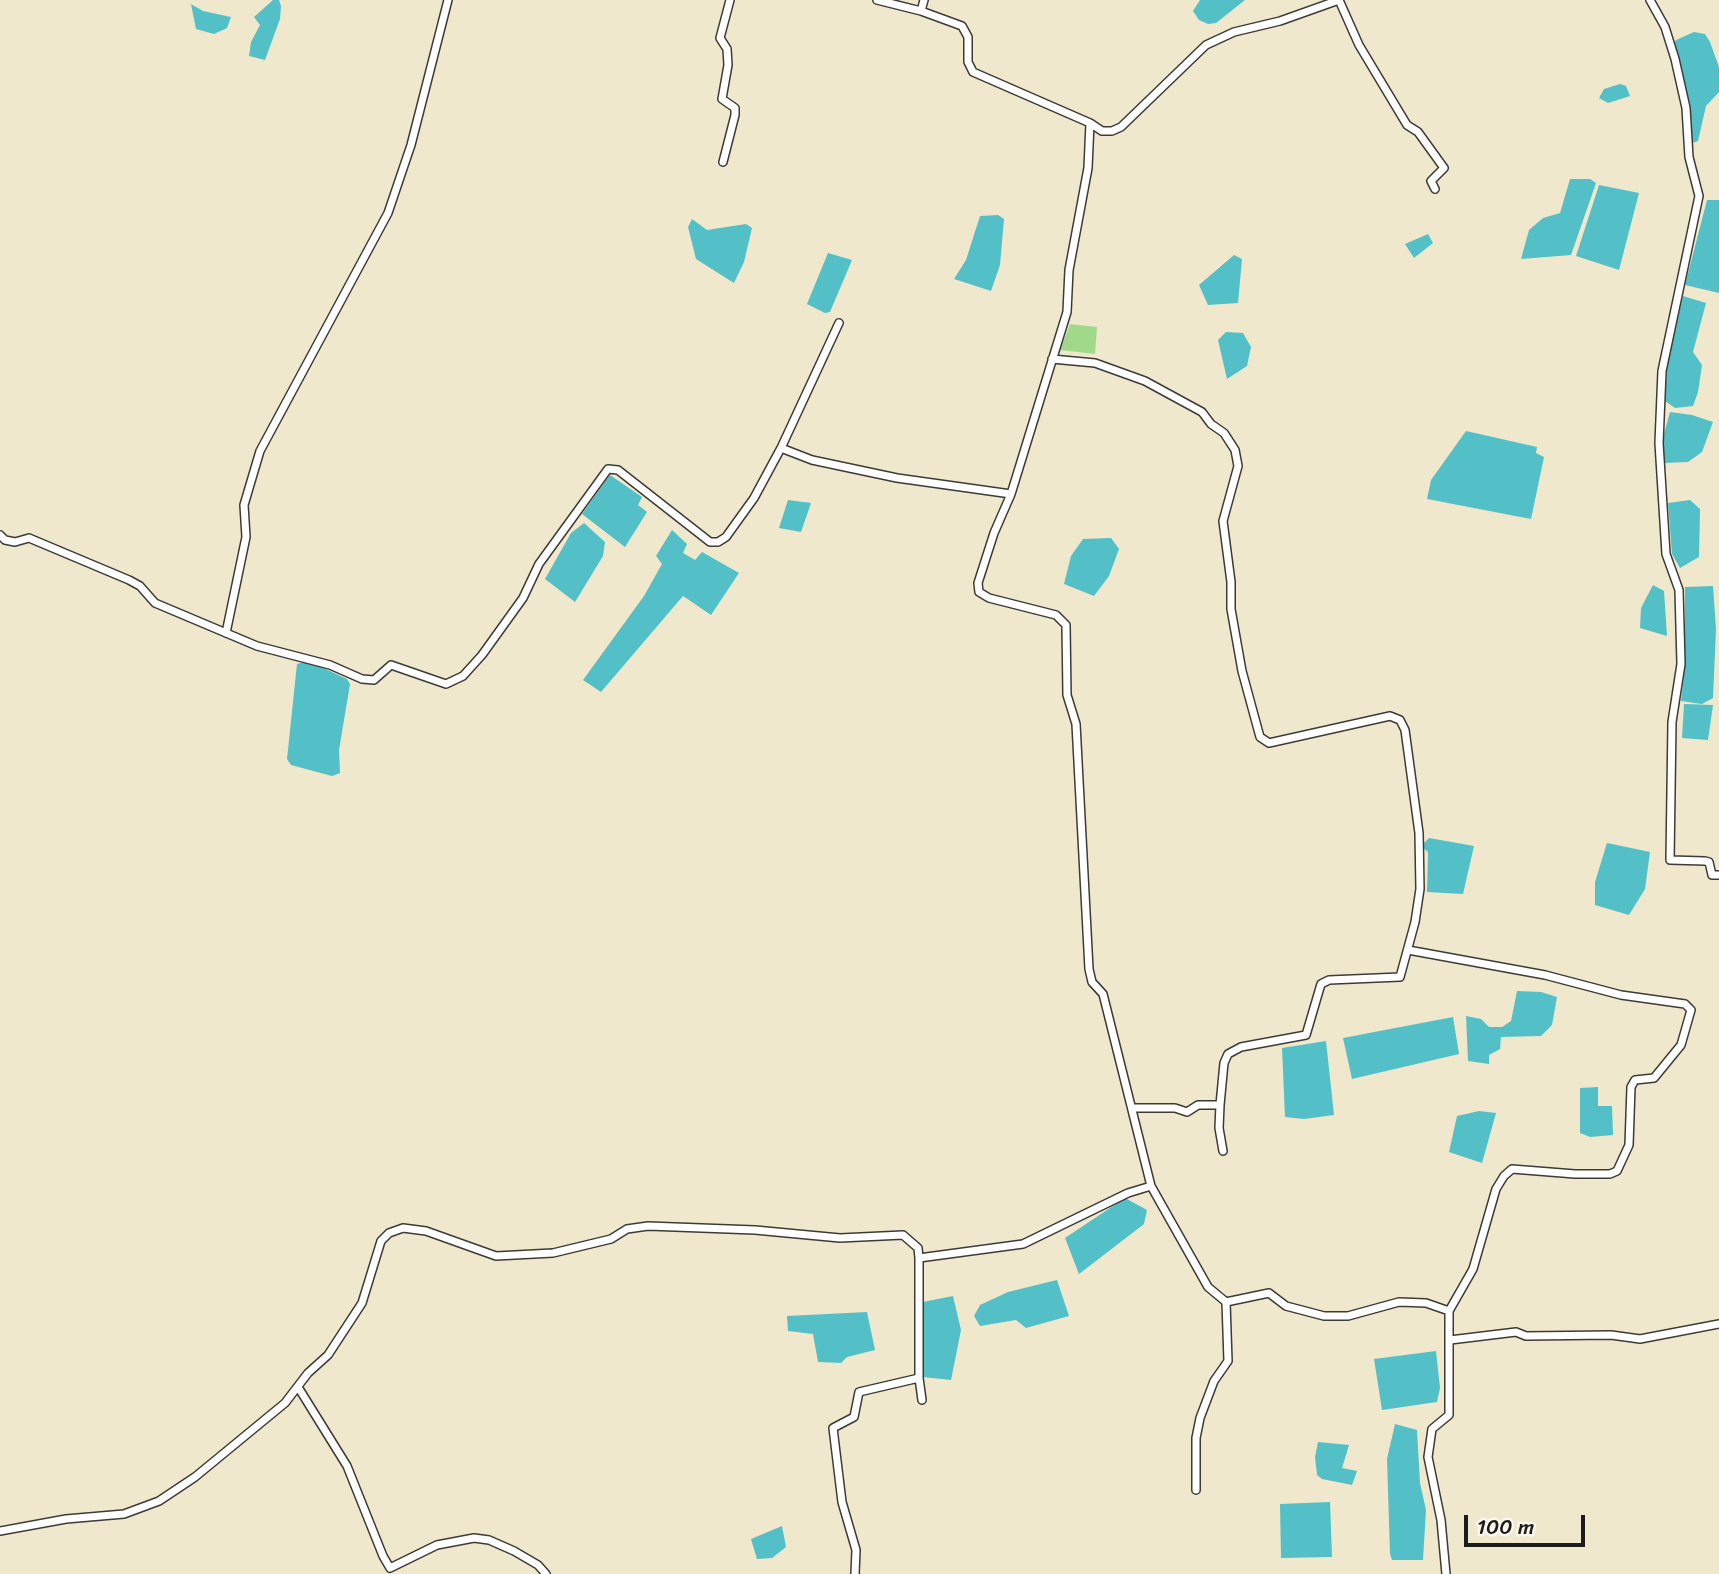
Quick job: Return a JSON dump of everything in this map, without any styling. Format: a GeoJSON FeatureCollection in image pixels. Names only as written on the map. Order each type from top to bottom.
{"type":"FeatureCollection","features":[{"type":"Feature","properties":{"kind":"street"},"geometry":{"type":"LineString","coordinates":[[226,633],[246,537],[244,505],[260,451],[388,213],[411,145],[448,0]]}},
{"type":"Feature","properties":{"kind":"street"},"geometry":{"type":"LineString","coordinates":[[723,162],[735,115],[735,108],[722,99],[728,65],[727,49],[720,38],[730,0]]}},
{"type":"Feature","properties":{"kind":"street"},"geometry":{"type":"LineString","coordinates":[[877,0],[921,10],[962,26],[968,37],[968,62],[973,72],[1090,123],[1102,131],[1121,127],[1206,45],[1234,32],[1280,21],[1339,0],[1359,45],[1407,125],[1418,132],[1444,168],[1431,181],[1435,189]]}},
{"type":"Feature","properties":{"kind":"street"},"geometry":{"type":"LineString","coordinates":[[921,10],[924,0]]}},
{"type":"Feature","properties":{"kind":"street"},"geometry":{"type":"LineString","coordinates":[[1650,0],[1665,27],[1675,59],[1685,108],[1689,157],[1699,197],[1662,371],[1659,443],[1666,554],[1679,590],[1681,664],[1672,722],[1669,850],[1670,860],[1709,862],[1712,875],[1719,875]]}},
{"type":"Feature","properties":{"kind":"street"},"geometry":{"type":"LineString","coordinates":[[1090,123],[1088,168],[1069,270],[1067,312],[1011,494],[994,533],[978,583],[979,592],[989,598],[1056,615],[1066,625],[1066,686],[1076,723],[1089,968],[1093,982],[1103,994],[1152,1186],[1208,1287],[1227,1302]]}},
{"type":"Feature","properties":{"kind":"street"},"geometry":{"type":"LineString","coordinates":[[0,535],[15,542],[29,538],[129,580],[140,586],[155,603],[257,646],[330,665],[362,679],[374,680],[391,665],[440,683],[454,681],[472,668],[517,607],[539,564],[608,469],[618,470],[710,542],[718,542],[726,537],[781,448],[839,323]]}},
{"type":"Feature","properties":{"kind":"street"},"geometry":{"type":"LineString","coordinates":[[1052,359],[1095,363],[1145,381],[1202,412],[1211,424],[1224,433],[1235,450],[1238,467],[1223,521],[1231,582],[1231,609],[1242,671],[1264,741],[1390,716],[1400,720],[1405,730],[1421,855],[1420,889],[1400,977],[1329,980],[1321,984],[1306,1035],[1241,1047],[1228,1054],[1220,1105],[1219,1128],[1223,1151]]}},
{"type":"Feature","properties":{"kind":"street"},"geometry":{"type":"LineString","coordinates":[[781,448],[812,460],[897,478],[1011,494]]}},
{"type":"Feature","properties":{"kind":"street"},"geometry":{"type":"LineString","coordinates":[[1408,950],[1545,975],[1621,995],[1685,1004],[1691,1010],[1681,1045],[1654,1077],[1635,1080],[1631,1087],[1629,1146],[1617,1171],[1610,1174],[1575,1174],[1512,1169],[1496,1189],[1473,1269],[1449,1311],[1449,1415],[1432,1429],[1429,1457],[1441,1520],[1446,1574]]}},
{"type":"Feature","properties":{"kind":"street"},"geometry":{"type":"LineString","coordinates":[[1133,1108],[1175,1108],[1187,1112],[1198,1105],[1220,1105]]}},
{"type":"Feature","properties":{"kind":"street"},"geometry":{"type":"LineString","coordinates":[[919,1258],[1023,1244],[1104,1204],[1152,1186]]}},
{"type":"Feature","properties":{"kind":"street"},"geometry":{"type":"LineString","coordinates":[[0,1531],[66,1519],[124,1514],[159,1501],[244,1439],[285,1403],[348,1327],[362,1303],[384,1236],[402,1228],[426,1231],[496,1256],[553,1254],[611,1239],[626,1229],[674,1226],[839,1238],[903,1235],[918,1248],[919,1378],[922,1400]]}},
{"type":"Feature","properties":{"kind":"street"},"geometry":{"type":"LineString","coordinates":[[1227,1302],[1269,1293],[1291,1308],[1324,1316],[1348,1316],[1399,1302],[1426,1303],[1449,1311]]}},
{"type":"Feature","properties":{"kind":"street"},"geometry":{"type":"LineString","coordinates":[[1196,1490],[1196,1438],[1200,1418],[1214,1381],[1228,1361],[1227,1302]]}},
{"type":"Feature","properties":{"kind":"street"},"geometry":{"type":"LineString","coordinates":[[1450,1340],[1516,1332],[1526,1336],[1611,1335],[1640,1339],[1719,1324]]}},
{"type":"Feature","properties":{"kind":"street"},"geometry":{"type":"LineString","coordinates":[[855,1574],[856,1550],[842,1502],[833,1428],[853,1417],[859,1392],[919,1378]]}},
{"type":"Feature","properties":{"kind":"street"},"geometry":{"type":"LineString","coordinates":[[298,1387],[347,1466],[391,1571],[437,1545],[474,1538],[489,1540],[514,1551],[538,1565],[546,1574]]}},
{"type":"Feature","properties":{"kind":"green space"},"geometry":{"type":"Polygon","coordinates":[[[1070,324],[1097,327],[1095,354],[1060,350],[1070,324]]]}},
{"type":"Feature","properties":{"kind":"water"},"geometry":{"type":"Polygon","coordinates":[[[273,0],[279,0],[280,19],[265,60],[249,56],[251,42],[260,25],[254,17],[273,0]]]}},
{"type":"Feature","properties":{"kind":"water"},"geometry":{"type":"Polygon","coordinates":[[[1200,0],[1245,0],[1216,23],[1208,24],[1199,20],[1193,11],[1200,0]]]}},
{"type":"Feature","properties":{"kind":"water"},"geometry":{"type":"Polygon","coordinates":[[[191,4],[203,11],[231,17],[227,28],[214,34],[196,29],[191,4]]]}},
{"type":"Feature","properties":{"kind":"water"},"geometry":{"type":"Polygon","coordinates":[[[1694,32],[1705,34],[1710,42],[1719,67],[1719,92],[1706,106],[1698,141],[1690,144],[1673,45],[1676,40],[1694,32]]]}},
{"type":"Feature","properties":{"kind":"water"},"geometry":{"type":"Polygon","coordinates":[[[1620,84],[1626,86],[1630,96],[1608,103],[1599,98],[1604,89],[1620,84]]]}},
{"type":"Feature","properties":{"kind":"water"},"geometry":{"type":"Polygon","coordinates":[[[1570,179],[1590,179],[1596,183],[1571,255],[1521,259],[1529,230],[1543,218],[1560,213],[1570,179]]]}},
{"type":"Feature","properties":{"kind":"water"},"geometry":{"type":"Polygon","coordinates":[[[1599,185],[1639,193],[1619,270],[1576,256],[1599,185]]]}},
{"type":"Feature","properties":{"kind":"water"},"geometry":{"type":"Polygon","coordinates":[[[1707,200],[1719,200],[1719,293],[1685,285],[1707,200]]]}},
{"type":"Feature","properties":{"kind":"water"},"geometry":{"type":"Polygon","coordinates":[[[998,215],[1004,219],[1000,265],[991,291],[954,279],[966,260],[980,216],[998,215]]]}},
{"type":"Feature","properties":{"kind":"water"},"geometry":{"type":"Polygon","coordinates":[[[692,219],[707,230],[746,224],[752,228],[744,262],[734,283],[696,259],[688,227],[692,219]]]}},
{"type":"Feature","properties":{"kind":"water"},"geometry":{"type":"Polygon","coordinates":[[[1428,234],[1433,243],[1414,258],[1405,244],[1428,234]]]}},
{"type":"Feature","properties":{"kind":"water"},"geometry":{"type":"Polygon","coordinates":[[[828,253],[852,260],[830,312],[825,313],[807,304],[828,253]]]}},
{"type":"Feature","properties":{"kind":"water"},"geometry":{"type":"Polygon","coordinates":[[[1234,255],[1242,259],[1238,303],[1208,305],[1199,285],[1234,255]]]}},
{"type":"Feature","properties":{"kind":"water"},"geometry":{"type":"Polygon","coordinates":[[[1683,296],[1706,303],[1693,352],[1702,365],[1693,406],[1675,408],[1665,401],[1667,364],[1683,296]]]}},
{"type":"Feature","properties":{"kind":"water"},"geometry":{"type":"Polygon","coordinates":[[[1226,332],[1243,333],[1251,347],[1247,366],[1227,379],[1218,340],[1226,332]]]}},
{"type":"Feature","properties":{"kind":"water"},"geometry":{"type":"Polygon","coordinates":[[[1670,412],[1713,422],[1702,452],[1688,462],[1664,463],[1661,445],[1670,412]]]}},
{"type":"Feature","properties":{"kind":"water"},"geometry":{"type":"Polygon","coordinates":[[[1466,431],[1537,447],[1536,453],[1544,457],[1531,519],[1427,499],[1431,480],[1466,431]]]}},
{"type":"Feature","properties":{"kind":"water"},"geometry":{"type":"Polygon","coordinates":[[[610,475],[642,497],[638,505],[647,512],[625,547],[582,514],[610,475]]]}},
{"type":"Feature","properties":{"kind":"water"},"geometry":{"type":"Polygon","coordinates":[[[788,500],[811,503],[801,532],[779,528],[788,500]]]}},
{"type":"Feature","properties":{"kind":"water"},"geometry":{"type":"Polygon","coordinates":[[[1690,500],[1700,509],[1699,557],[1680,568],[1672,554],[1668,503],[1690,500]]]}},
{"type":"Feature","properties":{"kind":"water"},"geometry":{"type":"Polygon","coordinates":[[[584,523],[605,542],[603,556],[575,602],[545,579],[571,533],[584,523]]]}},
{"type":"Feature","properties":{"kind":"water"},"geometry":{"type":"Polygon","coordinates":[[[672,530],[687,544],[683,553],[695,560],[702,552],[739,573],[711,615],[683,596],[601,692],[583,680],[644,596],[662,564],[656,556],[672,530]]]}},
{"type":"Feature","properties":{"kind":"water"},"geometry":{"type":"Polygon","coordinates":[[[1111,538],[1119,549],[1109,576],[1094,596],[1064,584],[1071,556],[1083,539],[1111,538]]]}},
{"type":"Feature","properties":{"kind":"water"},"geometry":{"type":"Polygon","coordinates":[[[1653,585],[1664,591],[1667,636],[1640,628],[1641,608],[1653,585]]]}},
{"type":"Feature","properties":{"kind":"water"},"geometry":{"type":"Polygon","coordinates":[[[1713,586],[1716,629],[1713,698],[1702,704],[1681,701],[1685,667],[1685,587],[1713,586]]]}},
{"type":"Feature","properties":{"kind":"water"},"geometry":{"type":"Polygon","coordinates":[[[308,661],[347,679],[350,684],[339,750],[340,773],[332,776],[291,765],[287,759],[297,664],[308,661]]]}},
{"type":"Feature","properties":{"kind":"water"},"geometry":{"type":"Polygon","coordinates":[[[1684,704],[1713,705],[1708,740],[1682,738],[1684,704]]]}},
{"type":"Feature","properties":{"kind":"water"},"geometry":{"type":"Polygon","coordinates":[[[1429,838],[1474,846],[1463,894],[1427,892],[1428,852],[1421,846],[1429,838]]]}},
{"type":"Feature","properties":{"kind":"water"},"geometry":{"type":"Polygon","coordinates":[[[1607,843],[1650,852],[1645,889],[1629,915],[1595,905],[1595,882],[1607,843]]]}},
{"type":"Feature","properties":{"kind":"water"},"geometry":{"type":"Polygon","coordinates":[[[1517,991],[1541,992],[1557,997],[1552,1025],[1541,1036],[1501,1037],[1500,1049],[1489,1055],[1489,1064],[1468,1061],[1466,1016],[1481,1019],[1489,1027],[1502,1027],[1511,1021],[1517,991]]]}},
{"type":"Feature","properties":{"kind":"water"},"geometry":{"type":"Polygon","coordinates":[[[1453,1017],[1459,1054],[1352,1079],[1343,1038],[1453,1017]]]}},
{"type":"Feature","properties":{"kind":"water"},"geometry":{"type":"Polygon","coordinates":[[[1326,1041],[1334,1115],[1304,1119],[1285,1117],[1282,1048],[1326,1041]]]}},
{"type":"Feature","properties":{"kind":"water"},"geometry":{"type":"Polygon","coordinates":[[[1598,1087],[1598,1106],[1612,1106],[1613,1135],[1590,1137],[1580,1133],[1580,1088],[1598,1087]]]}},
{"type":"Feature","properties":{"kind":"water"},"geometry":{"type":"Polygon","coordinates":[[[1479,1111],[1496,1113],[1482,1163],[1449,1152],[1457,1116],[1479,1111]]]}},
{"type":"Feature","properties":{"kind":"water"},"geometry":{"type":"Polygon","coordinates":[[[1125,1198],[1147,1210],[1144,1224],[1079,1274],[1065,1238],[1125,1198]]]}},
{"type":"Feature","properties":{"kind":"water"},"geometry":{"type":"Polygon","coordinates":[[[1057,1280],[1069,1316],[1026,1328],[1016,1320],[980,1326],[974,1316],[980,1305],[1008,1292],[1057,1280]]]}},
{"type":"Feature","properties":{"kind":"water"},"geometry":{"type":"Polygon","coordinates":[[[953,1296],[961,1330],[951,1380],[923,1377],[923,1302],[953,1296]]]}},
{"type":"Feature","properties":{"kind":"water"},"geometry":{"type":"Polygon","coordinates":[[[867,1312],[875,1350],[847,1357],[841,1363],[818,1362],[813,1334],[788,1331],[787,1316],[867,1312]]]}},
{"type":"Feature","properties":{"kind":"water"},"geometry":{"type":"Polygon","coordinates":[[[1436,1351],[1440,1388],[1437,1402],[1382,1410],[1374,1359],[1436,1351]]]}},
{"type":"Feature","properties":{"kind":"water"},"geometry":{"type":"Polygon","coordinates":[[[1395,1424],[1417,1430],[1420,1483],[1426,1510],[1423,1560],[1392,1560],[1390,1554],[1387,1459],[1395,1424]]]}},
{"type":"Feature","properties":{"kind":"water"},"geometry":{"type":"Polygon","coordinates":[[[1318,1442],[1349,1445],[1342,1468],[1357,1471],[1352,1485],[1322,1479],[1317,1475],[1315,1457],[1318,1442]]]}},
{"type":"Feature","properties":{"kind":"water"},"geometry":{"type":"Polygon","coordinates":[[[1330,1502],[1332,1557],[1281,1558],[1280,1504],[1330,1502]]]}},
{"type":"Feature","properties":{"kind":"water"},"geometry":{"type":"Polygon","coordinates":[[[782,1526],[786,1547],[772,1558],[757,1559],[751,1539],[782,1526]]]}}]}
